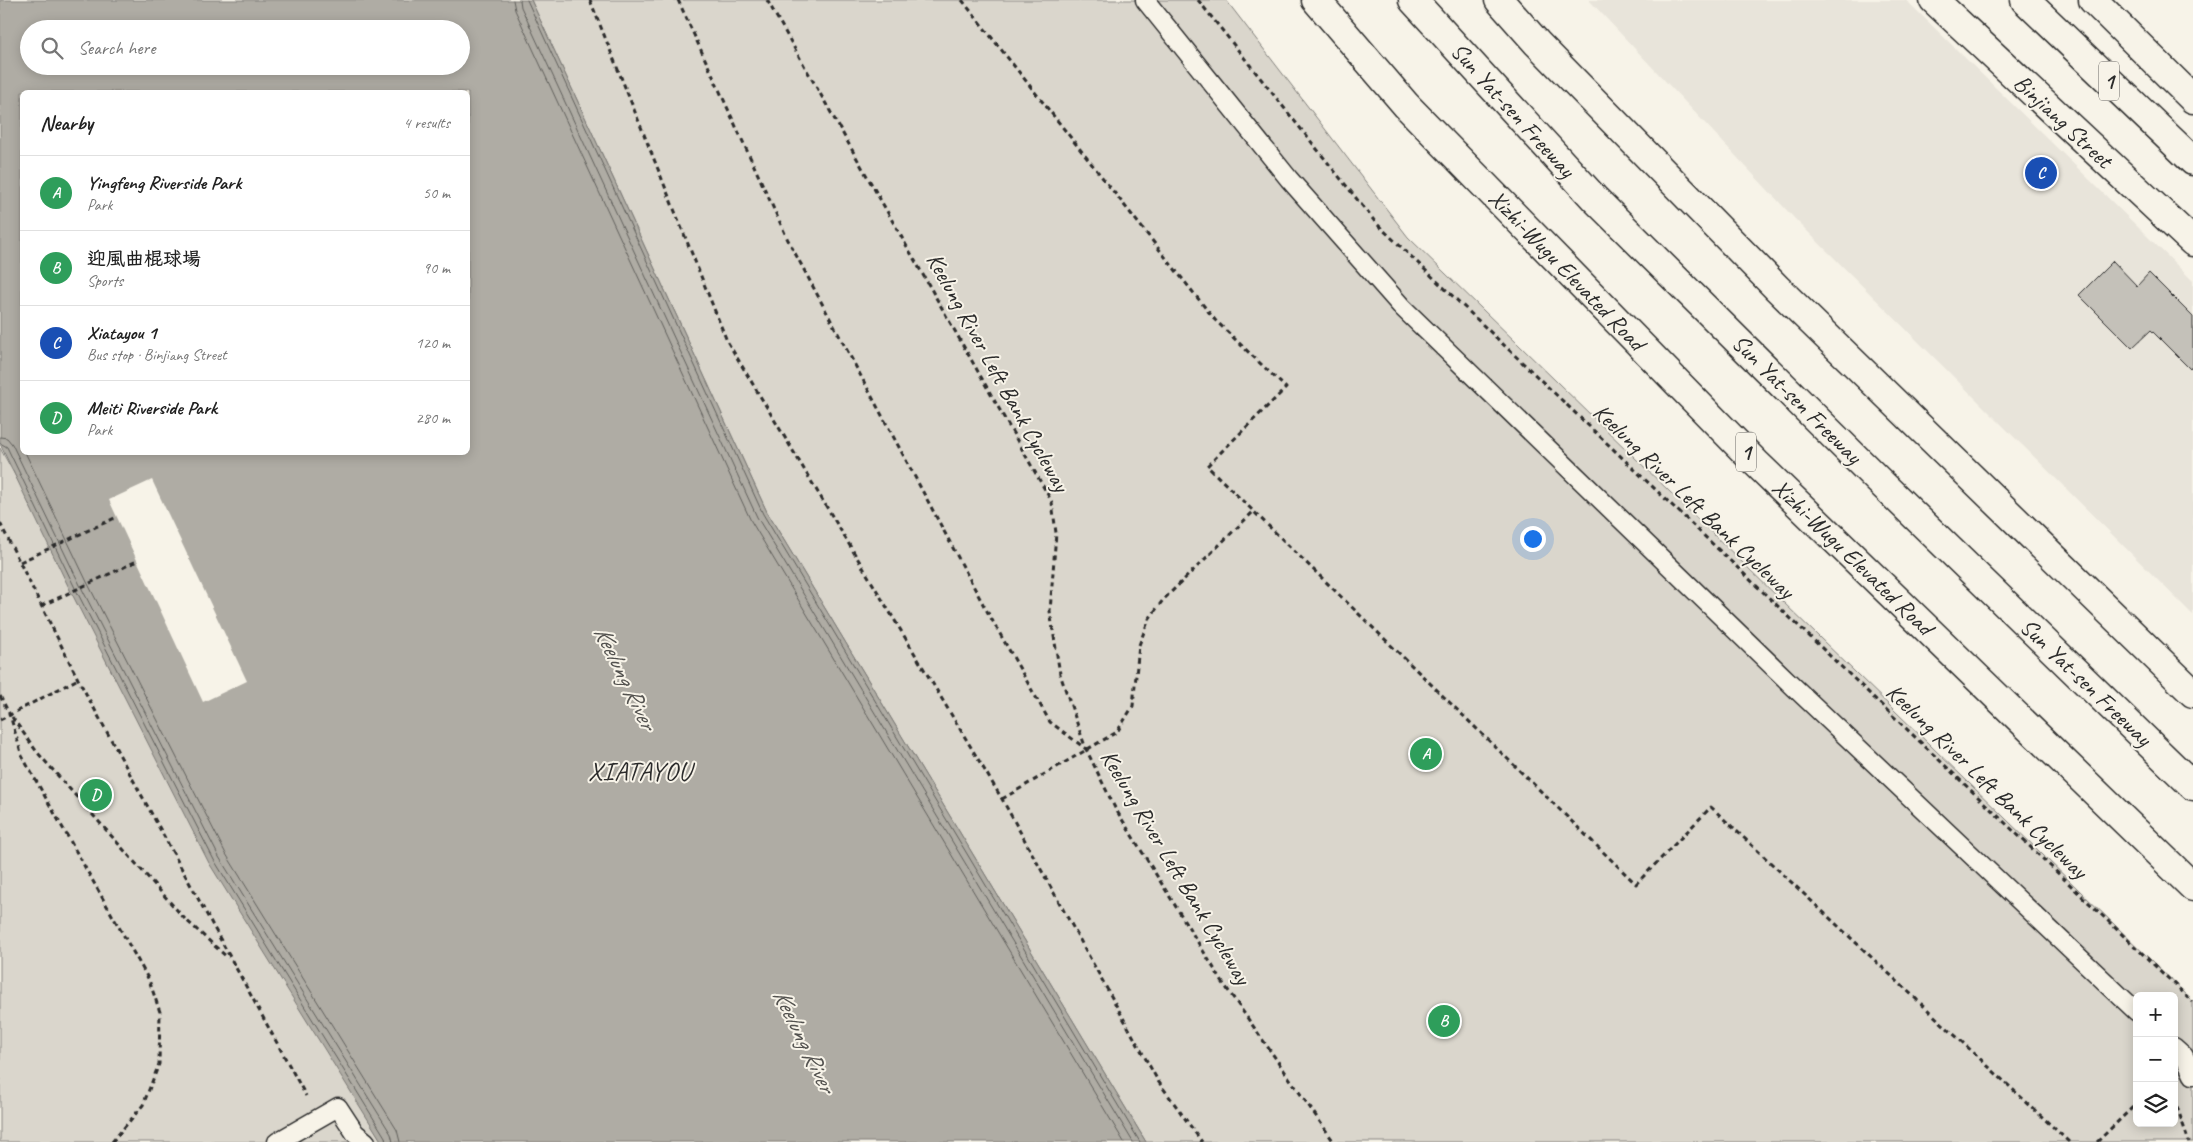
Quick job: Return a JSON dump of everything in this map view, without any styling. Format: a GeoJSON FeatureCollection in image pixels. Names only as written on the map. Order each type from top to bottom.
{"type":"FeatureCollection","features":[{"type":"Feature","properties":{"kind":"main road","name":"Xizhi-Wugu Elevated Road"},"geometry":{"type":"LineString","coordinates":[[1316,0],[1406,105],[1756,463],[2193,887]]}},
{"type":"Feature","properties":{"kind":"main road","name":"Sun Yat-sen Freeway"},"geometry":{"type":"LineString","coordinates":[[1413,0],[1594,198],[1877,479],[2193,786]]}},
{"type":"Feature","properties":{"kind":"main road"},"geometry":{"type":"LineString","coordinates":[[1499,0],[1537,43],[1777,288],[2193,693]]}},
{"type":"Feature","properties":{"kind":"main road","name":"Binjiang Street"},"geometry":{"type":"LineString","coordinates":[[1934,0],[2193,242]]}},
{"type":"Feature","properties":{"kind":"main road","name":"1"},"geometry":{"type":"LineString","coordinates":[[2025,0],[2193,161]]}},
{"type":"Feature","properties":{"kind":"main road"},"geometry":{"type":"LineString","coordinates":[[2092,0],[2193,99]]}},
{"type":"Feature","properties":{"kind":"lane"},"geometry":{"type":"LineString","coordinates":[[1145,0],[1289,179],[1402,307],[1794,688],[2133,1008]]}},
{"type":"Feature","properties":{"kind":"lane"},"geometry":{"type":"LineString","coordinates":[[2178,1051],[2184,1056],[2193,1074]]}},
{"type":"Feature","properties":{"kind":"lane"},"geometry":{"type":"LineString","coordinates":[[277,1142],[338,1108],[355,1133],[366,1142]]}},
{"type":"Feature","properties":{"kind":"path"},"geometry":{"type":"LineString","coordinates":[[590,0],[727,341],[1002,798],[1158,1081],[1202,1142]]}},
{"type":"Feature","properties":{"kind":"path"},"geometry":{"type":"LineString","coordinates":[[678,0],[788,240],[983,604],[1050,722],[1086,749]]}},
{"type":"Feature","properties":{"kind":"path","name":"Keelung River Left Bank Cycleway"},"geometry":{"type":"LineString","coordinates":[[767,0],[1052,502],[1056,533],[1050,611],[1060,674],[1086,749],[1115,808],[1223,983],[1334,1142]]}},
{"type":"Feature","properties":{"kind":"path"},"geometry":{"type":"LineString","coordinates":[[962,0],[1215,320],[1286,388],[1207,466],[1636,884],[1711,807],[2069,1142]]}},
{"type":"Feature","properties":{"kind":"path","name":"Keelung River Left Bank Cycleway"},"geometry":{"type":"LineString","coordinates":[[1198,0],[1376,223],[2193,1002]]}},
{"type":"Feature","properties":{"kind":"path"},"geometry":{"type":"LineString","coordinates":[[1002,798],[1117,732],[1133,706],[1139,645],[1149,619],[1163,600],[1253,512]]}},
{"type":"Feature","properties":{"kind":"path"},"geometry":{"type":"LineString","coordinates":[[20,562],[117,517]]}},
{"type":"Feature","properties":{"kind":"path"},"geometry":{"type":"LineString","coordinates":[[0,523],[78,679],[318,1118]]}},
{"type":"Feature","properties":{"kind":"path"},"geometry":{"type":"LineString","coordinates":[[42,606],[137,561]]}},
{"type":"Feature","properties":{"kind":"path"},"geometry":{"type":"LineString","coordinates":[[0,720],[78,679]]}},
{"type":"Feature","properties":{"kind":"path"},"geometry":{"type":"LineString","coordinates":[[0,696],[10,715],[37,752],[185,920],[230,960]]}},
{"type":"Feature","properties":{"kind":"path"},"geometry":{"type":"LineString","coordinates":[[10,715],[22,756],[149,980],[160,1012],[159,1064],[143,1105],[112,1142]]}},
{"type":"Feature","properties":{"kind":"path"},"geometry":{"type":"LineString","coordinates":[[2097,1142],[2133,1107]]}},
{"type":"Feature","properties":{"kind":"path"},"geometry":{"type":"LineString","coordinates":[[2178,1110],[2189,1142]]}},
{"type":"Feature","properties":{"kind":"shaded area"},"geometry":{"type":"Polygon","coordinates":[[[531,0],[1226,0],[1408,237],[2193,1001],[2193,1142],[1146,1142],[767,512],[531,0]]]}},
{"type":"Feature","properties":{"kind":"shaded area"},"geometry":{"type":"Polygon","coordinates":[[[1589,0],[1906,0],[2193,281],[2193,615],[1796,220],[1589,0]]]}},
{"type":"Feature","properties":{"kind":"shaded area"},"geometry":{"type":"Polygon","coordinates":[[[0,448],[384,1142],[0,1142],[0,448]]]}},
{"type":"Feature","properties":{"kind":"water","name":"Keelung River"},"geometry":{"type":"Polygon","coordinates":[[[0,0],[531,0],[767,512],[1146,1142],[382,1142],[209,863],[70,590],[0,444],[0,0]]]}},
{"type":"Feature","properties":{"kind":"pier"},"geometry":{"type":"Polygon","coordinates":[[[152,480],[247,681],[203,702],[109,500],[152,480]]]}},
{"type":"Feature","properties":{"kind":"building"},"geometry":{"type":"Polygon","coordinates":[[[2113,261],[2137,286],[2149,273],[2193,317],[2193,365],[2190,369],[2151,330],[2132,348],[2079,295],[2113,261]]]}},
{"type":"Feature","properties":{"kind":"place","name":"Xiatayou 1"},"geometry":{"type":"Point","coordinates":[2041,173]}},
{"type":"Feature","properties":{"kind":"place","name":"Yingfeng Riverside Park"},"geometry":{"type":"Point","coordinates":[1426,754]}},
{"type":"Feature","properties":{"kind":"place","name":"Meiti Riverside Park"},"geometry":{"type":"Point","coordinates":[96,795]}},
{"type":"Feature","properties":{"kind":"place","name":"迎風曲棍球場"},"geometry":{"type":"Point","coordinates":[1444,1021]}},
{"type":"Feature","properties":{"kind":"district","name":"XIATAYOU"},"geometry":{"type":"Point","coordinates":[640,771]}}]}
